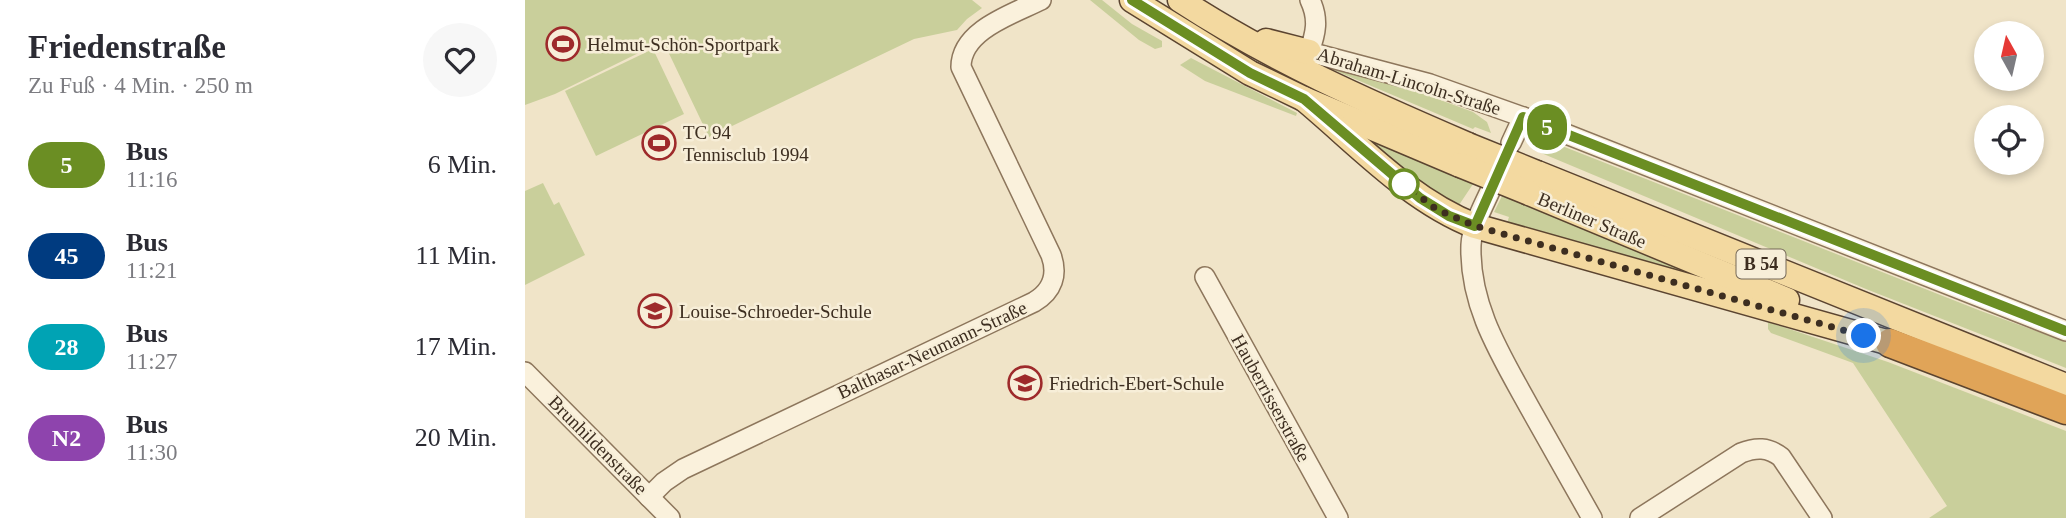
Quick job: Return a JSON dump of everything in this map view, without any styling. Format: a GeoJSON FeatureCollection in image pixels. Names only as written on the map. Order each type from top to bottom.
{"type":"FeatureCollection","features":[{"type":"Feature","properties":{"kind":"highway","name":"Berliner Straße"},"geometry":{"type":"LineString","coordinates":[[1890,343],[2066,410]]}},
{"type":"Feature","properties":{"kind":"main road","name":"Berliner Straße"},"geometry":{"type":"LineString","coordinates":[[1132,0],[1250,73],[1304,99],[1464,155],[2066,386]]}},
{"type":"Feature","properties":{"kind":"main road","name":"Berliner Straße"},"geometry":{"type":"LineString","coordinates":[[1180,0],[1224,29],[1464,155]]}},
{"type":"Feature","properties":{"kind":"main road"},"geometry":{"type":"LineString","coordinates":[[1224,29],[1309,52]]}},
{"type":"Feature","properties":{"kind":"main road"},"geometry":{"type":"LineString","coordinates":[[1304,99],[1420,198],[1449,216],[1475,226],[1890,343]]}},
{"type":"Feature","properties":{"kind":"main road","name":"Berliner Straße"},"geometry":{"type":"LineString","coordinates":[[1533,183],[1890,343]]}},
{"type":"Feature","properties":{"kind":"street","name":"Balthasar-Neumann-Straße"},"geometry":{"type":"LineString","coordinates":[[649,497],[683,468],[1034,302],[1048,290],[1055,271],[1051,255],[961,67],[961,56],[968,43],[979,33],[1041,0]]}},
{"type":"Feature","properties":{"kind":"street","name":"Abraham-Lincoln-Straße"},"geometry":{"type":"LineString","coordinates":[[1310,0],[1317,22],[1309,52],[1430,84],[1523,117],[2066,331]]}},
{"type":"Feature","properties":{"kind":"street"},"geometry":{"type":"LineString","coordinates":[[1511,143],[1523,117]]}},
{"type":"Feature","properties":{"kind":"street"},"geometry":{"type":"LineString","coordinates":[[1491,189],[1475,226],[1471,244],[1480,313],[1495,345],[1592,518]]}},
{"type":"Feature","properties":{"kind":"street","name":"Hauberrisserstraße"},"geometry":{"type":"LineString","coordinates":[[1205,277],[1338,518]]}},
{"type":"Feature","properties":{"kind":"street","name":"Brunhildenstraße"},"geometry":{"type":"LineString","coordinates":[[525,372],[670,518]]}},
{"type":"Feature","properties":{"kind":"street"},"geometry":{"type":"LineString","coordinates":[[1640,518],[1741,453],[1757,448],[1774,451],[1781,457],[1822,518]]}},
{"type":"Feature","properties":{"kind":"green space","name":"Helmut-Schön-Sportpark"},"geometry":{"type":"Polygon","coordinates":[[[525,0],[972,0],[982,8],[957,30],[914,39],[709,137],[663,41],[555,94],[525,105],[525,0]]]}},
{"type":"Feature","properties":{"kind":"green space"},"geometry":{"type":"Polygon","coordinates":[[[1090,0],[1102,0],[1132,24],[1162,41],[1162,47],[1155,49],[1139,40],[1090,0]]]}},
{"type":"Feature","properties":{"kind":"green space"},"geometry":{"type":"Polygon","coordinates":[[[653,49],[684,114],[596,156],[565,91],[653,49]]]}},
{"type":"Feature","properties":{"kind":"green space"},"geometry":{"type":"Polygon","coordinates":[[[1191,58],[1297,113],[1296,116],[1205,81],[1180,65],[1191,58]]]}},
{"type":"Feature","properties":{"kind":"green space"},"geometry":{"type":"Polygon","coordinates":[[[1310,60],[1405,87],[1473,112],[1487,122],[1491,133],[1475,127],[1473,129],[1310,60]]]}},
{"type":"Feature","properties":{"kind":"green space"},"geometry":{"type":"Polygon","coordinates":[[[1340,123],[1454,176],[1473,184],[1455,211],[1340,123]]]}},
{"type":"Feature","properties":{"kind":"green space"},"geometry":{"type":"Polygon","coordinates":[[[1546,144],[1557,144],[2066,342],[2066,368],[1866,289],[1534,150],[1546,144]]]}},
{"type":"Feature","properties":{"kind":"green space"},"geometry":{"type":"Polygon","coordinates":[[[543,183],[554,205],[559,202],[585,255],[525,285],[525,191],[543,183]]]}},
{"type":"Feature","properties":{"kind":"green space"},"geometry":{"type":"Polygon","coordinates":[[[1502,196],[1765,298],[1505,229],[1509,217],[1494,212],[1502,196]]]}},
{"type":"Feature","properties":{"kind":"green space"},"geometry":{"type":"Polygon","coordinates":[[[1768,322],[1888,362],[2066,431],[2066,518],[1929,518],[1947,506],[1853,363],[1771,333],[1768,322]]]}},
{"type":"Feature","properties":{"kind":"bus line","name":"5"},"geometry":{"type":"LineString","coordinates":[[1132,0],[1250,73],[1304,99],[1420,198],[1449,216],[1475,226],[1523,117],[2066,331]]}},
{"type":"Feature","properties":{"kind":"place","name":"Helmut-Schön-Sportpark"},"geometry":{"type":"Point","coordinates":[563,44]}},
{"type":"Feature","properties":{"kind":"place","name":"TC 94 Tennisclub 1994"},"geometry":{"type":"Point","coordinates":[659,143]}},
{"type":"Feature","properties":{"kind":"place","name":"Louise-Schroeder-Schule"},"geometry":{"type":"Point","coordinates":[655,311]}},
{"type":"Feature","properties":{"kind":"place","name":"Friedrich-Ebert-Schule"},"geometry":{"type":"Point","coordinates":[1025,383]}},
{"type":"Feature","properties":{"kind":"route"},"geometry":{"type":"LineString","coordinates":[[1404,184],[1436,209],[1475,226],[1864,336]]}}]}
